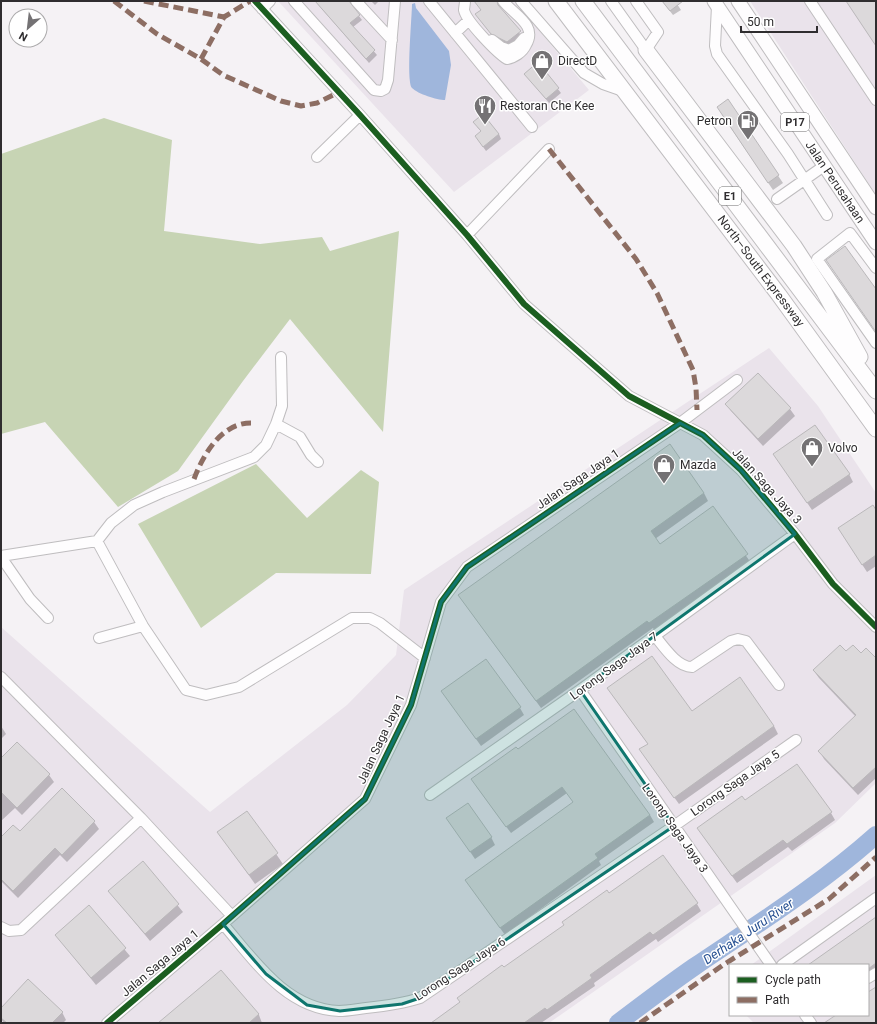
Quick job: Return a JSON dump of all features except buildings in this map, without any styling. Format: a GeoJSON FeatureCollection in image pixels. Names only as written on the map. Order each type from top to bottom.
{"type":"FeatureCollection","features":[{"type":"Feature","properties":{"kind":"highway","name":"North–South Expressway"},"geometry":{"type":"LineString","coordinates":[[556,1],[765,276],[876,429]]}},
{"type":"Feature","properties":{"kind":"highway","name":"North–South Expressway"},"geometry":{"type":"LineString","coordinates":[[583,1],[876,391]]}},
{"type":"Feature","properties":{"kind":"highway"},"geometry":{"type":"LineString","coordinates":[[646,50],[794,246],[824,292],[876,385]]}},
{"type":"Feature","properties":{"kind":"main road","name":"Jalan Perusahaan"},"geometry":{"type":"LineString","coordinates":[[738,1],[876,208]]}},
{"type":"Feature","properties":{"kind":"main road","name":"Jalan Perusahaan"},"geometry":{"type":"LineString","coordinates":[[716,3],[876,243]]}},
{"type":"Feature","properties":{"kind":"street","name":"Jalan Saga Jaya 3"},"geometry":{"type":"LineString","coordinates":[[255,1],[360,115],[467,235],[530,309],[629,396],[703,435],[742,470],[795,534],[833,584],[876,627]]}},
{"type":"Feature","properties":{"kind":"street"},"geometry":{"type":"LineString","coordinates":[[262,9],[270,1]]}},
{"type":"Feature","properties":{"kind":"street"},"geometry":{"type":"LineString","coordinates":[[294,1],[374,90],[381,90],[387,86],[395,1]]}},
{"type":"Feature","properties":{"kind":"street"},"geometry":{"type":"LineString","coordinates":[[356,1],[392,40]]}},
{"type":"Feature","properties":{"kind":"street"},"geometry":{"type":"LineString","coordinates":[[465,1],[464,10],[469,20],[498,54],[506,59],[513,58],[525,48],[530,35],[530,30],[514,10],[504,2]]}},
{"type":"Feature","properties":{"kind":"street"},"geometry":{"type":"LineString","coordinates":[[521,1],[584,73],[603,84],[623,91]]}},
{"type":"Feature","properties":{"kind":"street"},"geometry":{"type":"LineString","coordinates":[[611,1],[646,50],[658,32],[636,1]]}},
{"type":"Feature","properties":{"kind":"street"},"geometry":{"type":"LineString","coordinates":[[810,1],[876,100]]}},
{"type":"Feature","properties":{"kind":"street"},"geometry":{"type":"LineString","coordinates":[[429,2],[532,127]]}},
{"type":"Feature","properties":{"kind":"street"},"geometry":{"type":"LineString","coordinates":[[716,3],[715,46],[717,54],[827,215]]}},
{"type":"Feature","properties":{"kind":"street"},"geometry":{"type":"LineString","coordinates":[[455,33],[469,20]]}},
{"type":"Feature","properties":{"kind":"street"},"geometry":{"type":"LineString","coordinates":[[317,157],[360,115]]}},
{"type":"Feature","properties":{"kind":"street"},"geometry":{"type":"LineString","coordinates":[[467,235],[549,149]]}},
{"type":"Feature","properties":{"kind":"street"},"geometry":{"type":"LineString","coordinates":[[777,199],[824,166]]}},
{"type":"Feature","properties":{"kind":"street"},"geometry":{"type":"LineString","coordinates":[[876,268],[850,233],[817,259],[876,343]]}},
{"type":"Feature","properties":{"kind":"street"},"geometry":{"type":"LineString","coordinates":[[48,618],[26,595],[1,556],[97,541],[111,523],[134,505],[163,492],[254,457],[266,445],[276,424],[282,406],[281,357]]}},
{"type":"Feature","properties":{"kind":"street","name":"Jalan Saga Jaya 1"},"geometry":{"type":"LineString","coordinates":[[107,1023],[223,924],[365,798],[411,705],[442,602],[467,567],[680,423],[736,380]]}},
{"type":"Feature","properties":{"kind":"street"},"geometry":{"type":"LineString","coordinates":[[276,424],[300,437],[311,455],[318,462]]}},
{"type":"Feature","properties":{"kind":"street","name":"Lorong Saga Jaya 7"},"geometry":{"type":"LineString","coordinates":[[430,795],[580,690],[795,534]]}},
{"type":"Feature","properties":{"kind":"street"},"geometry":{"type":"LineString","coordinates":[[97,541],[143,626],[186,690],[206,695],[239,687],[352,618],[370,618],[380,623],[425,658]]}},
{"type":"Feature","properties":{"kind":"street"},"geometry":{"type":"LineString","coordinates":[[99,638],[143,626]]}},
{"type":"Feature","properties":{"kind":"street"},"geometry":{"type":"LineString","coordinates":[[655,636],[664,648],[682,665],[687,667],[692,667],[731,641],[738,639],[746,641],[779,685]]}},
{"type":"Feature","properties":{"kind":"street"},"geometry":{"type":"LineString","coordinates":[[1,677],[141,818],[232,916]]}},
{"type":"Feature","properties":{"kind":"street","name":"Lorong Saga Jaya 3"},"geometry":{"type":"LineString","coordinates":[[580,690],[770,964]]}},
{"type":"Feature","properties":{"kind":"street","name":"Lorong Saga Jaya 5"},"geometry":{"type":"LineString","coordinates":[[674,826],[796,740]]}},
{"type":"Feature","properties":{"kind":"street"},"geometry":{"type":"LineString","coordinates":[[1,927],[9,931],[21,930],[141,818]]}},
{"type":"Feature","properties":{"kind":"street","name":"Lorong Saga Jaya 6"},"geometry":{"type":"LineString","coordinates":[[223,924],[266,974],[286,992],[307,1004],[340,1011],[402,1004],[420,998],[674,826]]}},
{"type":"Feature","properties":{"kind":"street"},"geometry":{"type":"LineString","coordinates":[[783,964],[876,898]]}},
{"type":"Feature","properties":{"kind":"highlighted area"},"geometry":{"type":"Polygon","coordinates":[[[680,423],[703,435],[741,470],[795,534],[580,690],[674,826],[420,998],[402,1004],[340,1011],[307,1005],[266,974],[223,924],[365,799],[411,705],[441,602],[467,567],[680,423]]]}},
{"type":"Feature","properties":{"kind":"shaded area"},"geometry":{"type":"Polygon","coordinates":[[[278,1],[514,1],[589,90],[454,192],[278,1]]]}},
{"type":"Feature","properties":{"kind":"shaded area"},"geometry":{"type":"Polygon","coordinates":[[[750,1],[876,1],[876,195],[750,1]]]}},
{"type":"Feature","properties":{"kind":"shaded area"},"geometry":{"type":"Polygon","coordinates":[[[769,348],[818,406],[876,493],[876,783],[835,823],[549,1023],[1,1023],[1,627],[210,812],[347,705],[396,655],[404,590],[769,348]]]}},
{"type":"Feature","properties":{"kind":"shaded area"},"geometry":{"type":"Polygon","coordinates":[[[876,875],[876,1023],[754,1023],[747,1016],[869,1016],[869,964],[752,964],[876,875]]]}},
{"type":"Feature","properties":{"kind":"green space"},"geometry":{"type":"Polygon","coordinates":[[[104,118],[172,140],[164,231],[260,244],[322,237],[330,251],[399,231],[383,432],[290,319],[178,471],[118,507],[45,422],[1,434],[1,154],[104,118]]]}},
{"type":"Feature","properties":{"kind":"green space"},"geometry":{"type":"Polygon","coordinates":[[[256,464],[307,518],[361,470],[379,482],[371,574],[276,573],[201,628],[138,524],[256,464]]]}},
{"type":"Feature","properties":{"kind":"water"},"geometry":{"type":"Polygon","coordinates":[[[415,3],[416,8],[449,51],[451,65],[445,100],[433,98],[423,94],[412,88],[410,83],[409,61],[412,4],[415,3]]]}},
{"type":"Feature","properties":{"kind":"waterway","name":"Derhaka Juru River"},"geometry":{"type":"LineString","coordinates":[[618,1023],[684,974],[810,888],[876,835]]}},
{"type":"Feature","properties":{"kind":"marked path"},"geometry":{"type":"LineString","coordinates":[[114,1],[157,34],[201,59],[223,75],[281,101],[301,106],[317,103],[339,92]]}},
{"type":"Feature","properties":{"kind":"marked path"},"geometry":{"type":"LineString","coordinates":[[144,1],[224,17]]}},
{"type":"Feature","properties":{"kind":"marked path"},"geometry":{"type":"LineString","coordinates":[[201,59],[224,17],[250,1]]}},
{"type":"Feature","properties":{"kind":"marked path"},"geometry":{"type":"LineString","coordinates":[[549,149],[636,259],[657,293],[693,370],[697,410]]}},
{"type":"Feature","properties":{"kind":"marked path"},"geometry":{"type":"LineString","coordinates":[[194,479],[202,460],[222,434],[240,424],[251,423]]}},
{"type":"Feature","properties":{"kind":"marked path"},"geometry":{"type":"LineString","coordinates":[[640,1023],[723,965],[829,899],[876,857]]}},
{"type":"Feature","properties":{"kind":"cycle path"},"geometry":{"type":"LineString","coordinates":[[255,1],[360,115],[467,235],[524,304],[629,396],[703,435],[741,470],[795,534],[833,584],[876,627]]}},
{"type":"Feature","properties":{"kind":"cycle path"},"geometry":{"type":"LineString","coordinates":[[107,1023],[223,924],[365,799],[411,705],[441,602],[467,567],[680,423]]}},
{"type":"Feature","properties":{"kind":"place","name":"DirectD"},"geometry":{"type":"Point","coordinates":[542,80]}},
{"type":"Feature","properties":{"kind":"place","name":"Restoran Che Kee"},"geometry":{"type":"Point","coordinates":[485,126]}},
{"type":"Feature","properties":{"kind":"place","name":"Petron"},"geometry":{"type":"Point","coordinates":[748,140]}},
{"type":"Feature","properties":{"kind":"place","name":"Volvo"},"geometry":{"type":"Point","coordinates":[812,468]}},
{"type":"Feature","properties":{"kind":"place","name":"Mazda"},"geometry":{"type":"Point","coordinates":[664,484]}}]}
